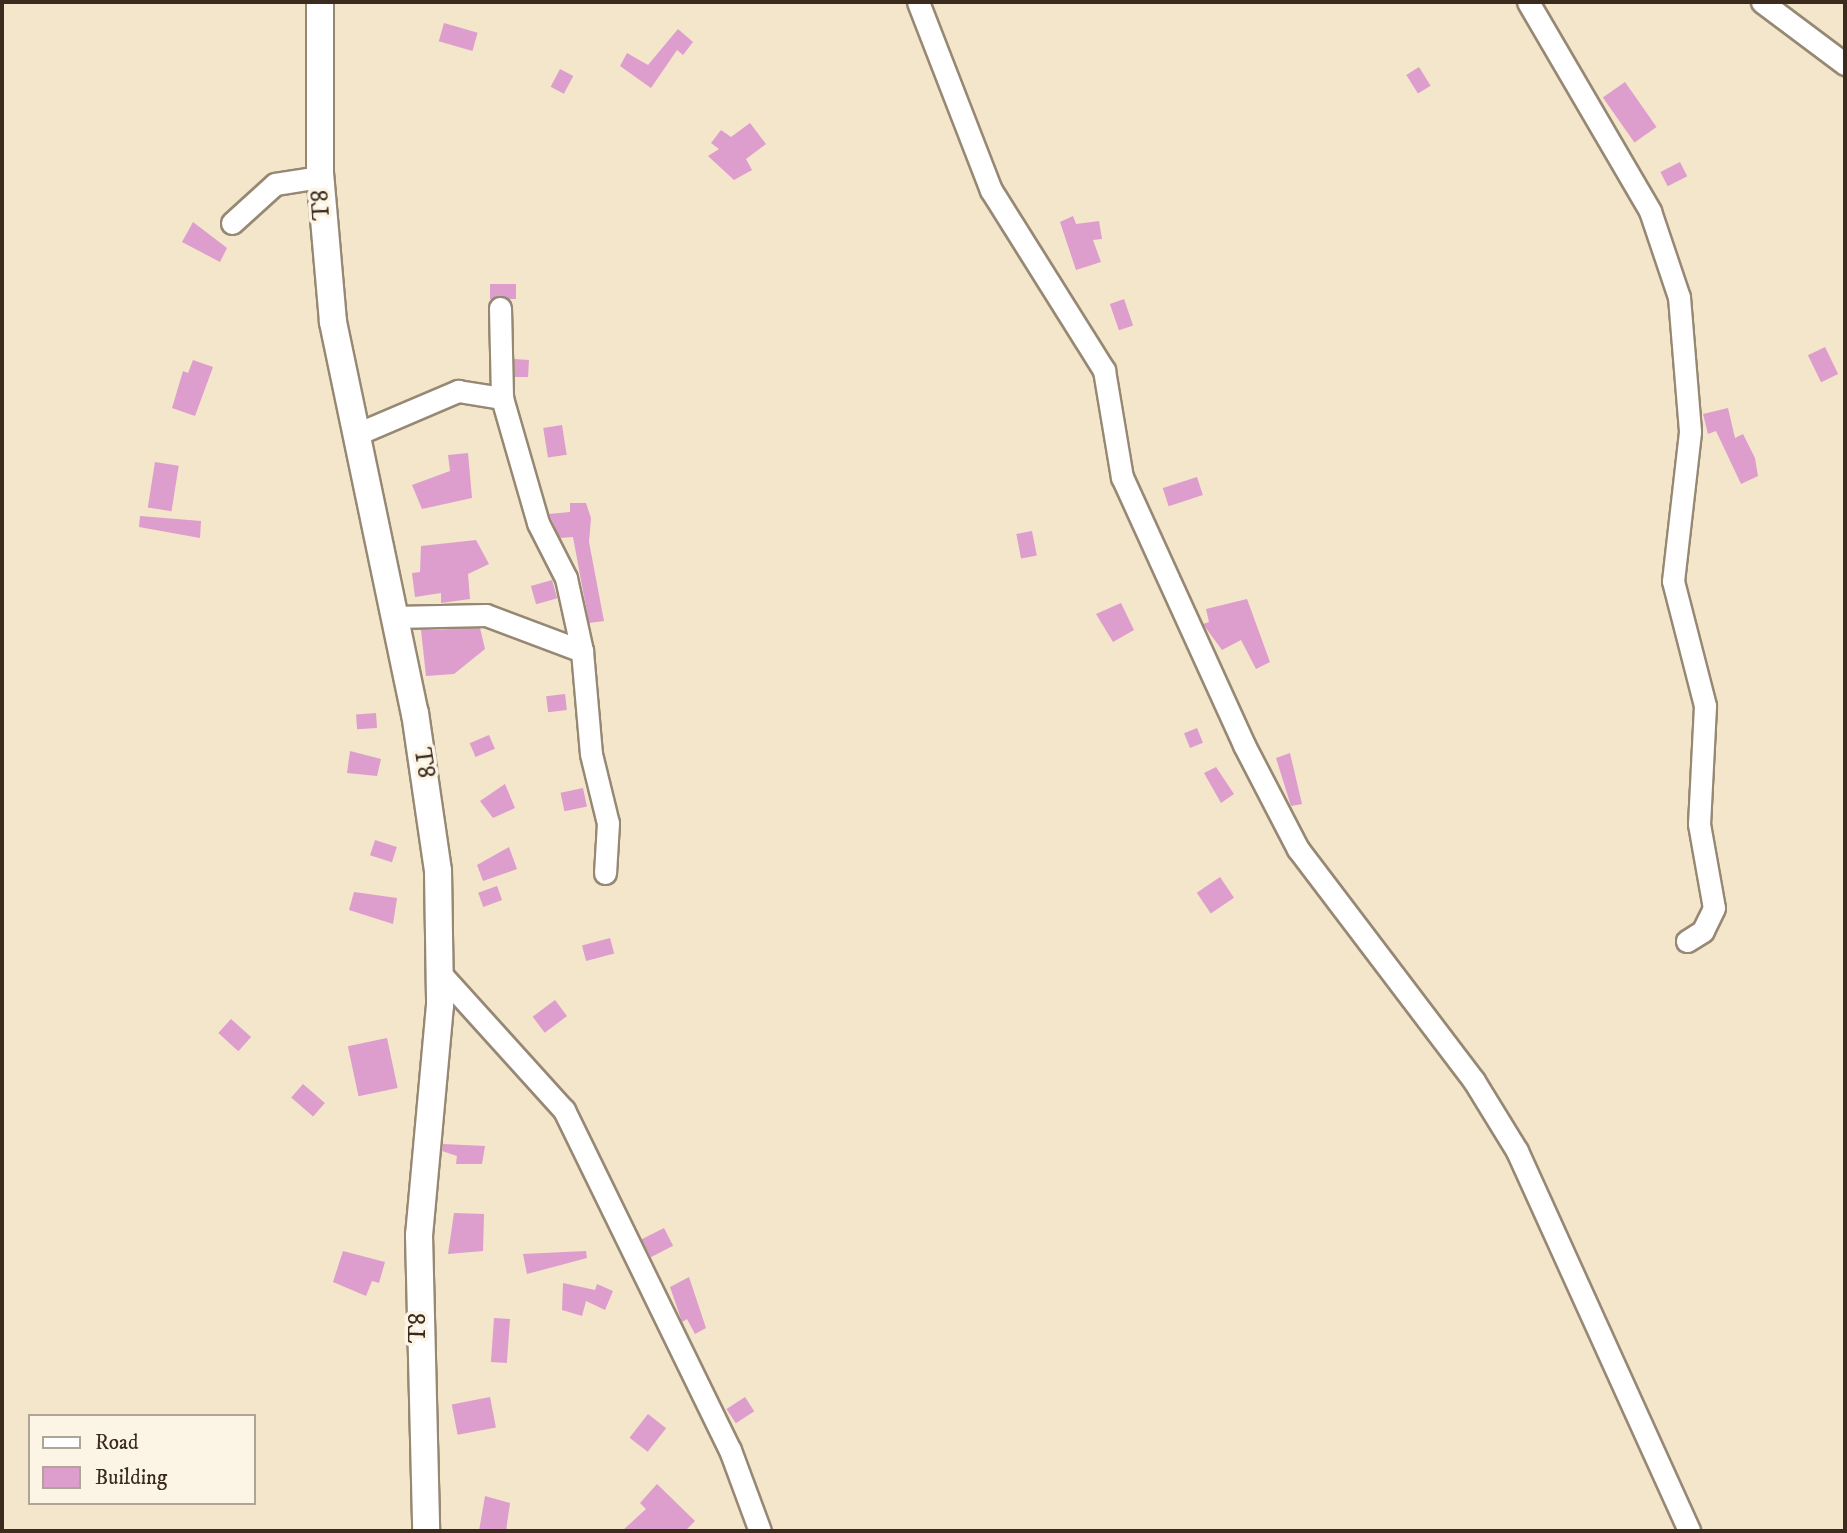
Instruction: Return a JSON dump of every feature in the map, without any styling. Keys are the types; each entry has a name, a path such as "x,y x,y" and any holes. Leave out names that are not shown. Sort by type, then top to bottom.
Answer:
{"street":[{"name":"T8","path":"320,2 320,177 333,321 394,617 438,871 440,973 419,1236 426,1531"},
{"path":"918,2 991,190 1104,370 1122,477 1244,745 1298,849 1474,1081 1517,1151 1689,1531"},
{"path":"1528,2 1650,211 1679,297 1690,432 1673,582 1705,706 1699,824 1714,908 1703,931 1687,941"},
{"path":"1762,2 1845,64"},
{"path":"232,223 275,184 320,177"},
{"path":"500,308 502,398 538,523 566,578 582,651 591,754 608,823 604,873"},
{"path":"357,434 458,391 502,398"},
{"path":"394,617 478,613 582,651"},
{"path":"440,973 564,1110 730,1450 760,1531"}],"building":[{"path":"444,23 478,33 472,51 439,41"},
{"path":"678,29 693,42 683,55 677,50 651,88 620,66 627,53 648,65"},
{"path":"1419,67 1431,86 1418,94 1406,75"},
{"path":"560,69 573,76 564,94 551,87"},
{"path":"1625,82 1657,127 1634,143 1603,97"},
{"path":"750,123 766,144 746,159 752,170 734,180 708,156 719,149 711,143 721,130 731,137"},
{"path":"1680,162 1687,176 1668,186 1660,172"},
{"path":"1073,216 1076,224 1099,221 1102,239 1093,240 1101,262 1076,270 1060,222"},
{"path":"193,222 227,248 220,262 182,242"},
{"path":"490,284 516,284 516,299 490,299"},
{"path":"1124,299 1133,325 1119,330 1110,304"},
{"path":"1825,347 1838,374 1821,382 1808,355"},
{"path":"514,359 529,360 528,377 515,377"},
{"path":"193,360 213,367 195,416 172,408 183,371 188,373"},
{"path":"1728,408 1735,438 1743,434 1755,458 1758,476 1741,484 1716,431 1708,434 1703,414"},
{"path":"562,425 567,455 548,458 543,428"},
{"path":"468,453 472,498 422,509 412,485 450,471 448,455"},
{"path":"155,462 179,466 172,511 148,507"},
{"path":"1197,477 1203,495 1169,506 1163,488"},
{"path":"570,503 586,503 591,518 589,542 604,621 589,623 573,537 560,538 549,514 570,512"},
{"path":"140,516 201,521 200,538 139,527"},
{"path":"1032,531 1037,556 1021,559 1016,534"},
{"path":"476,540 489,564 468,574 470,599 441,603 441,593 415,597 412,573 420,572 421,546"},
{"path":"552,580 557,598 536,604 531,586"},
{"path":"1247,599 1270,662 1256,669 1241,640 1222,650 1203,624 1209,622 1206,609"},
{"path":"1121,603 1134,630 1113,642 1096,614"},
{"path":"480,628 485,649 454,674 426,676 421,630"},
{"path":"565,694 567,710 548,712 546,696"},
{"path":"376,713 377,728 357,729 356,714"},
{"path":"1197,728 1203,743 1190,748 1184,733"},
{"path":"489,735 495,749 476,757 470,743"},
{"path":"350,751 381,759 377,776 347,773"},
{"path":"1290,753 1302,804 1291,806 1276,758"},
{"path":"1216,767 1234,794 1221,803 1204,773"},
{"path":"505,784 515,808 493,818 480,801"},
{"path":"583,788 587,807 564,811 561,793"},
{"path":"375,840 397,847 392,862 370,855"},
{"path":"509,847 517,869 483,881 477,865"},
{"path":"1220,877 1234,898 1211,913 1197,893"},
{"path":"497,886 502,900 483,907 478,893"},
{"path":"354,892 397,898 393,924 349,910"},
{"path":"610,938 614,953 586,961 582,946"},
{"path":"555,1000 567,1016 545,1033 533,1017"},
{"path":"231,1019 251,1037 238,1051 218,1033"},
{"path":"387,1038 398,1088 358,1096 348,1046"},
{"path":"303,1084 325,1103 313,1117 291,1098"},
{"path":"443,1144 485,1146 482,1164 456,1164 457,1156 442,1151"},
{"path":"454,1213 484,1214 483,1251 448,1254"},
{"path":"664,1228 673,1246 651,1257 642,1239"},
{"path":"343,1251 385,1262 379,1283 372,1281 366,1296 333,1282"},
{"path":"586,1251 587,1258 527,1274 523,1254"},
{"path":"689,1277 706,1328 695,1334 687,1319 682,1322 670,1287"},
{"path":"563,1283 595,1290 597,1284 613,1291 605,1310 586,1301 582,1316 562,1310"},
{"path":"494,1318 510,1319 507,1363 491,1362"},
{"path":"490,1397 496,1427 458,1435 452,1404"},
{"path":"745,1397 754,1411 736,1423 727,1409"},
{"path":"648,1414 666,1428 648,1452 630,1438"},
{"path":"657,1484 695,1521 685,1531 622,1531 646,1509 640,1503"},
{"path":"485,1496 510,1503 506,1531 479,1531"}]}
